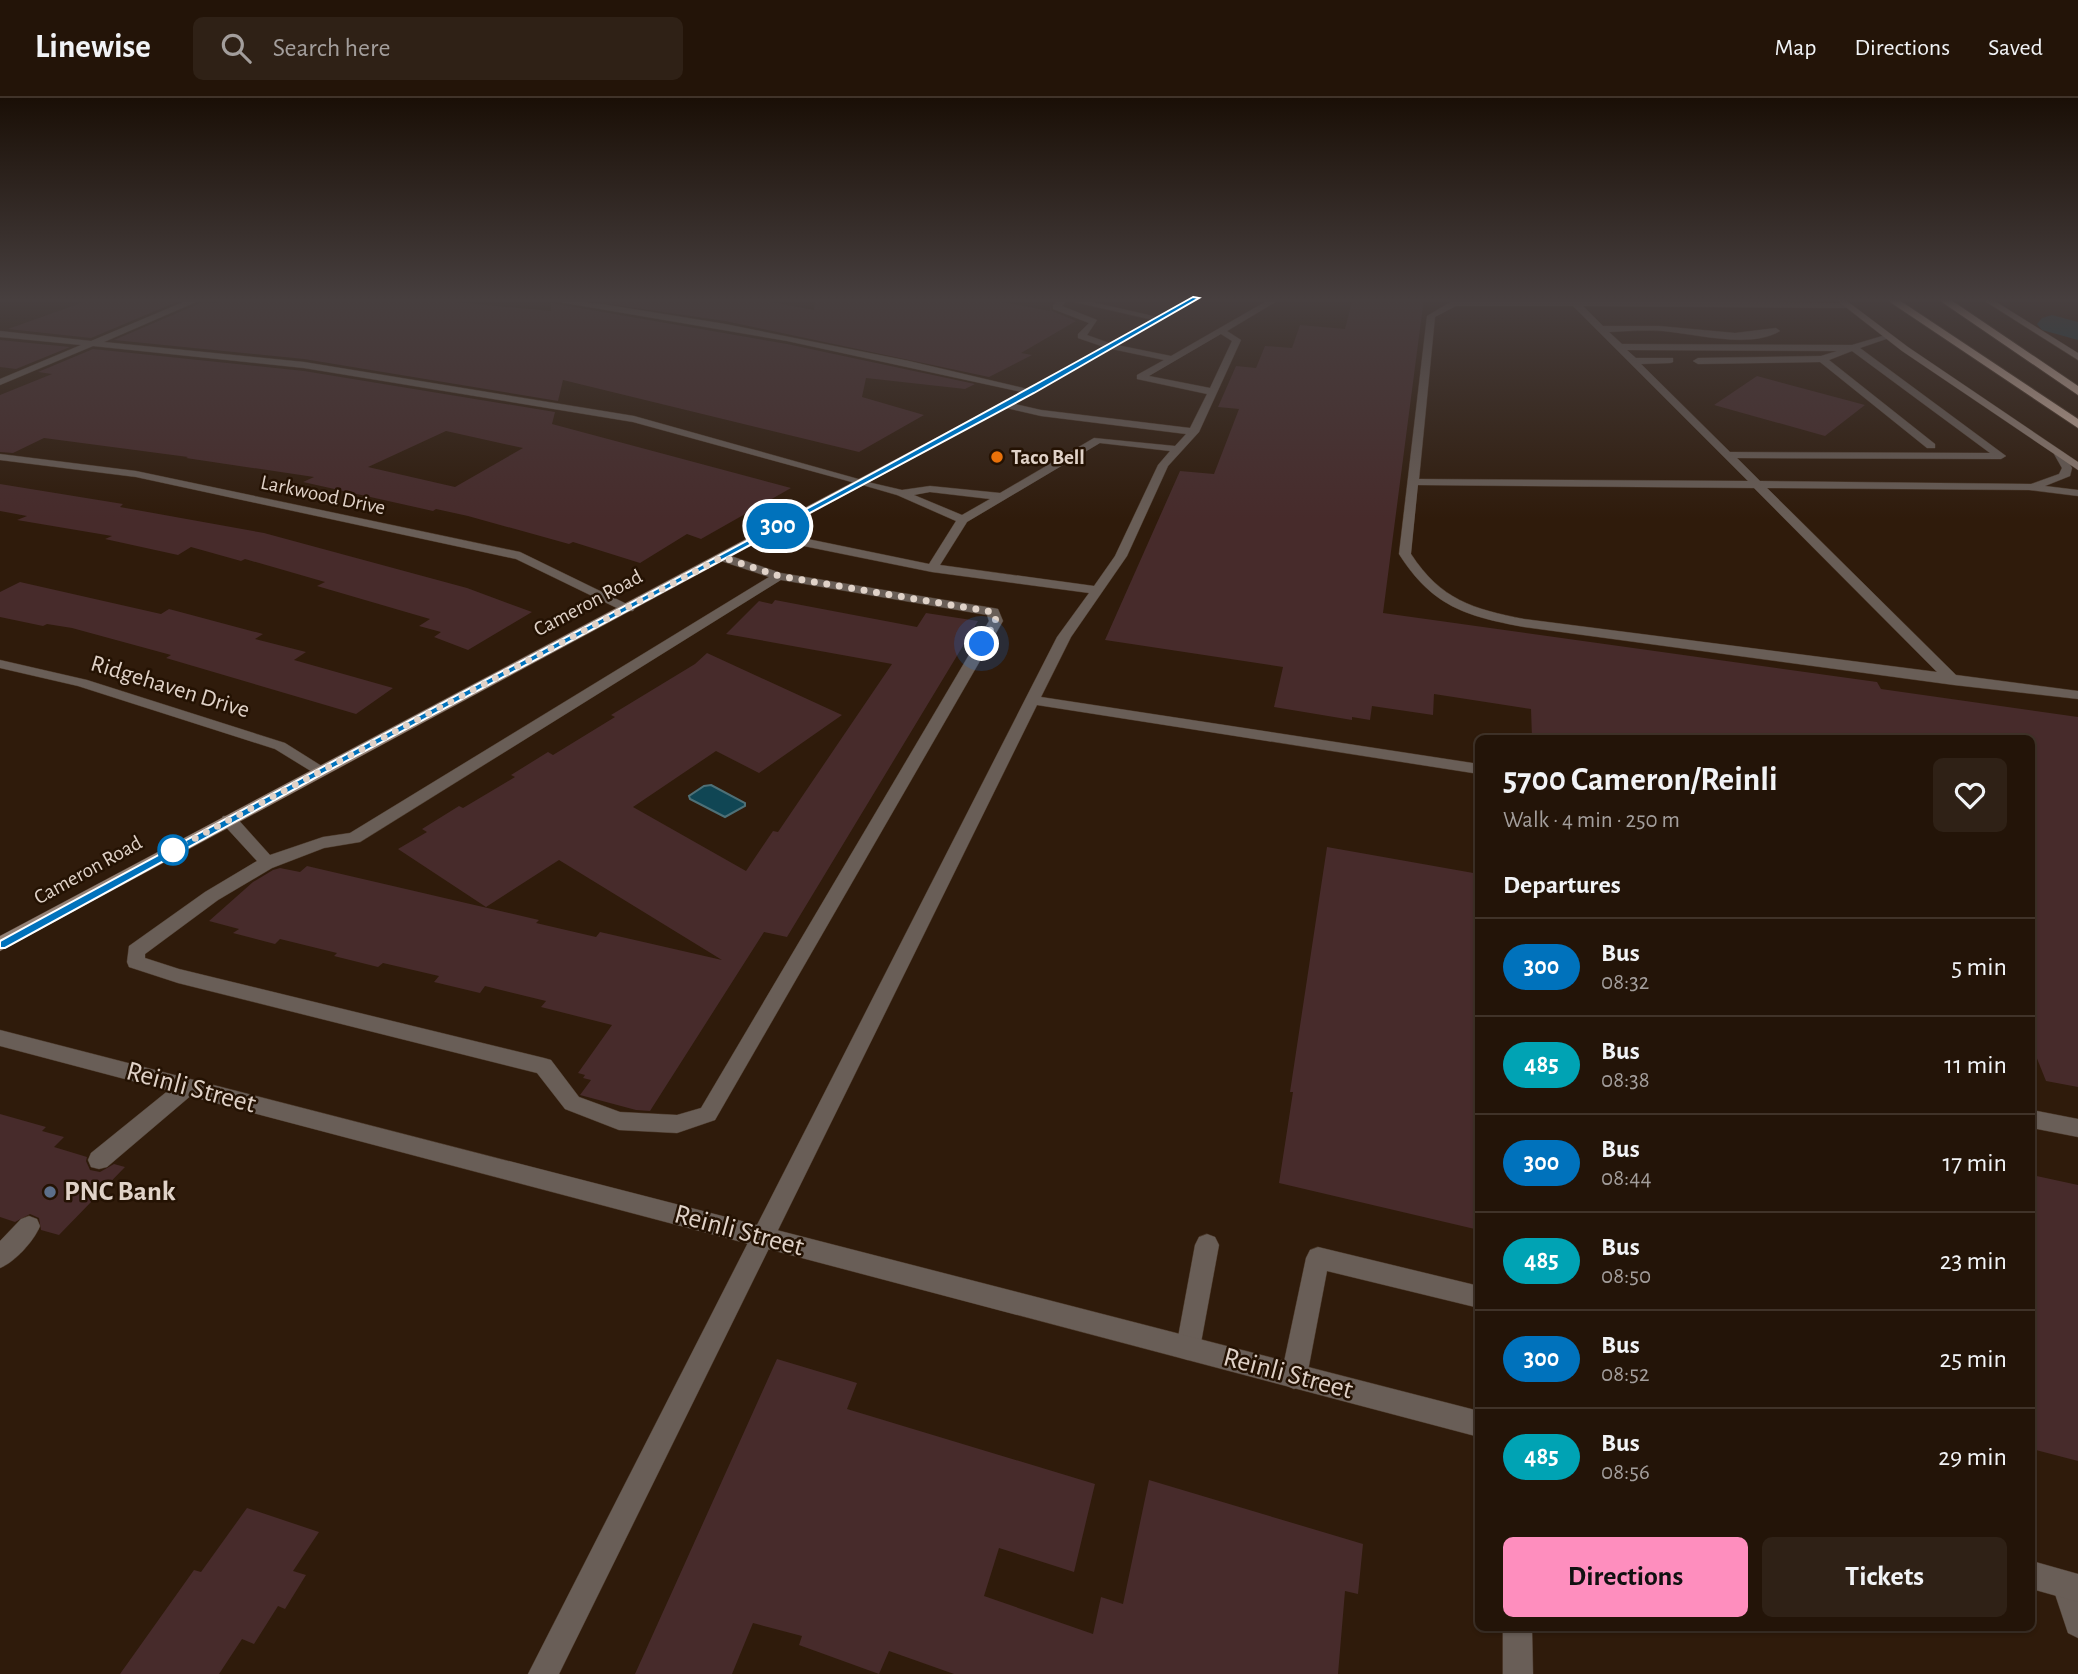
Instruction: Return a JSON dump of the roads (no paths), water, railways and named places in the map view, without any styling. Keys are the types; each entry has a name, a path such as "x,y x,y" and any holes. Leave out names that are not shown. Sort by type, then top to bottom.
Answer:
{"highway":[{"path":"1999,372 2078,424"},
{"path":"2049,372 2078,391"}],"main road":[{"name":"Cameron Road","path":"0,944 1065,372"},
{"path":"1939,372 2078,467"}],"street":[{"path":"0,382 25,372"},
{"path":"343,372 634,419 901,493 963,520"},
{"path":"943,372 1031,391"},
{"path":"1150,372 1140,377 1213,392"},
{"path":"543,1674 1064,637 1121,556 1163,465 1194,432 1222,372"},
{"path":"1425,372 1405,554 1416,576 1438,594 1472,613 1524,623 2078,695"},
{"path":"1644,372 1954,681"},
{"path":"1838,372 1931,446"},
{"path":"1726,455 2001,456 1886,372"},
{"path":"1006,405 1041,413 1194,432"},
{"path":"932,568 963,520 1098,440 1178,449"},
{"path":"1716,444 1988,447"},
{"path":"2029,487 2049,483 2064,476 2067,468 2059,454"},
{"name":"Larkwood Drive","path":"0,457 136,474 520,556 628,608"},
{"path":"1414,482 2029,487 2078,493"},
{"path":"901,493 930,489 1003,497"},
{"path":"764,534 932,568 1097,590"},
{"path":"722,557 779,576 993,612 996,621 708,1114 677,1124 619,1121 572,1103 544,1066 178,976 136,962 136,951 267,862 303,846 354,838 779,576"},
{"name":"Ridgehaven Drive","path":"0,664 82,683 280,746 320,770"},
{"path":"1032,700 1475,768"},
{"path":"229,820 267,862"},
{"name":"Reinli Street","path":"1,1039 1475,1423"},
{"path":"99,1160 187,1087"},
{"path":"2035,1120 2078,1128"},
{"path":"0,1257 29,1226"},
{"path":"1188,1348 1208,1245"},
{"path":"1294,1376 1318,1258 1475,1296"},
{"path":"2035,1577 2072,1587 2078,1623"},
{"path":"1517,1631 1518,1674"}],"water":[{"path":"711,785 745,803 745,806 725,817 690,799 689,796 704,786"}],"place":[{"name":"Taco Bell","path":"997,457"},
{"name":"PNC Bank","path":"50,1192"}]}
